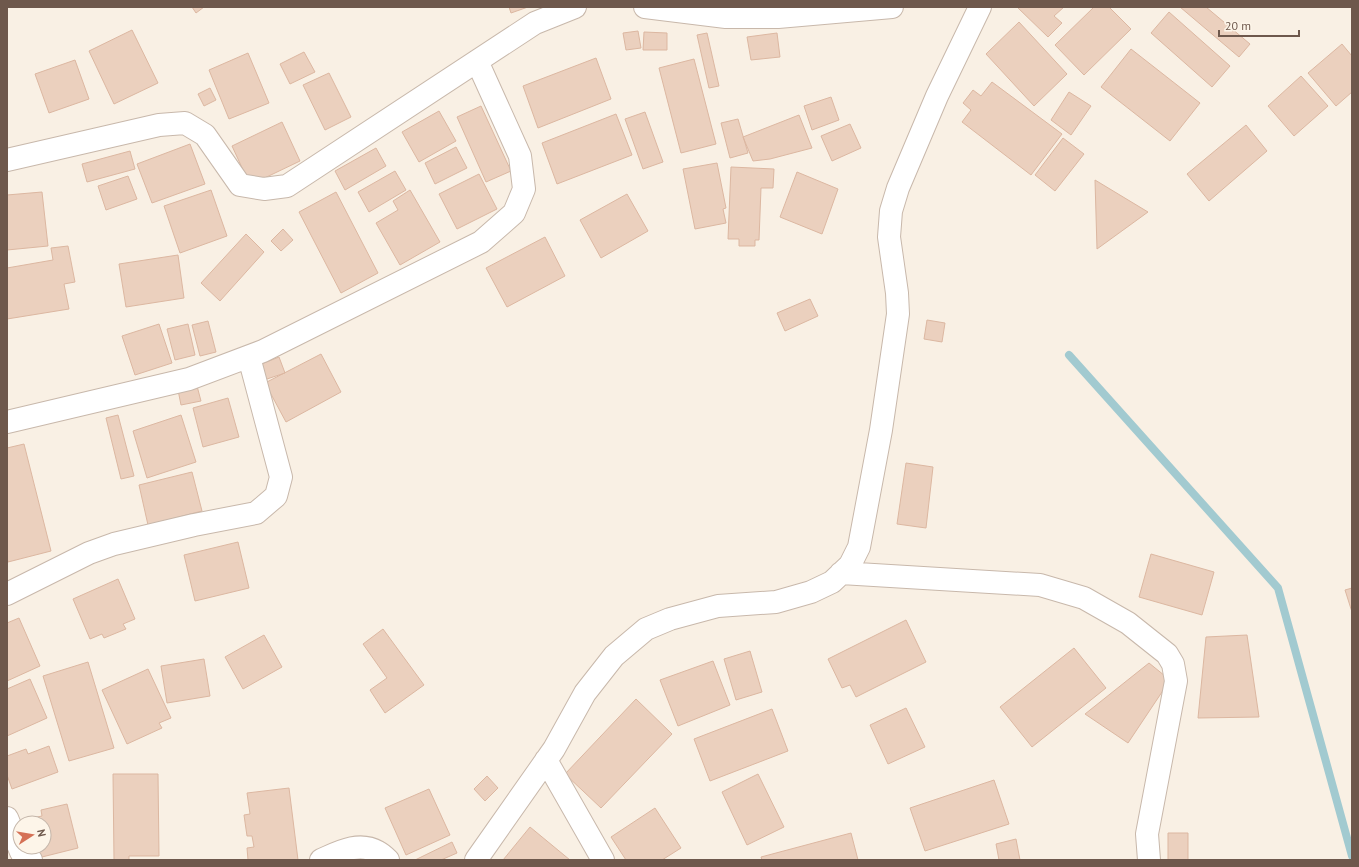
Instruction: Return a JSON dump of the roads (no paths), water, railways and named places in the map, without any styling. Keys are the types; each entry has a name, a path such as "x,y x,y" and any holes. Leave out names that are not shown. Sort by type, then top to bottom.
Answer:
{"street":[{"path":"7,160 159,125 185,123 205,135 240,185 264,189 287,186 535,23 575,7"},
{"path":"645,7 726,17 770,12 892,7"},
{"path":"476,860 554,749 585,693 614,656 646,629 670,619 718,606 776,602 811,592 832,582 850,565 859,547 881,430 898,314 897,293 889,237 891,212 898,188 937,96 980,7"},
{"path":"7,422 190,379 249,357 481,242 514,213 524,189 520,156 477,61"},
{"path":"7,594 89,553 114,544 194,525 256,513 276,496 281,477 249,357"},
{"path":"841,573 1040,585 1084,598 1128,623 1167,654 1173,664 1176,681 1147,834 1149,860"},
{"path":"546,760 603,860"},
{"path":"7,818 21,852 31,860"},
{"path":"321,860 345,849 361,847 378,852 388,860"}],"waterway":[{"path":"1069,355 1278,588 1352,856"}]}
